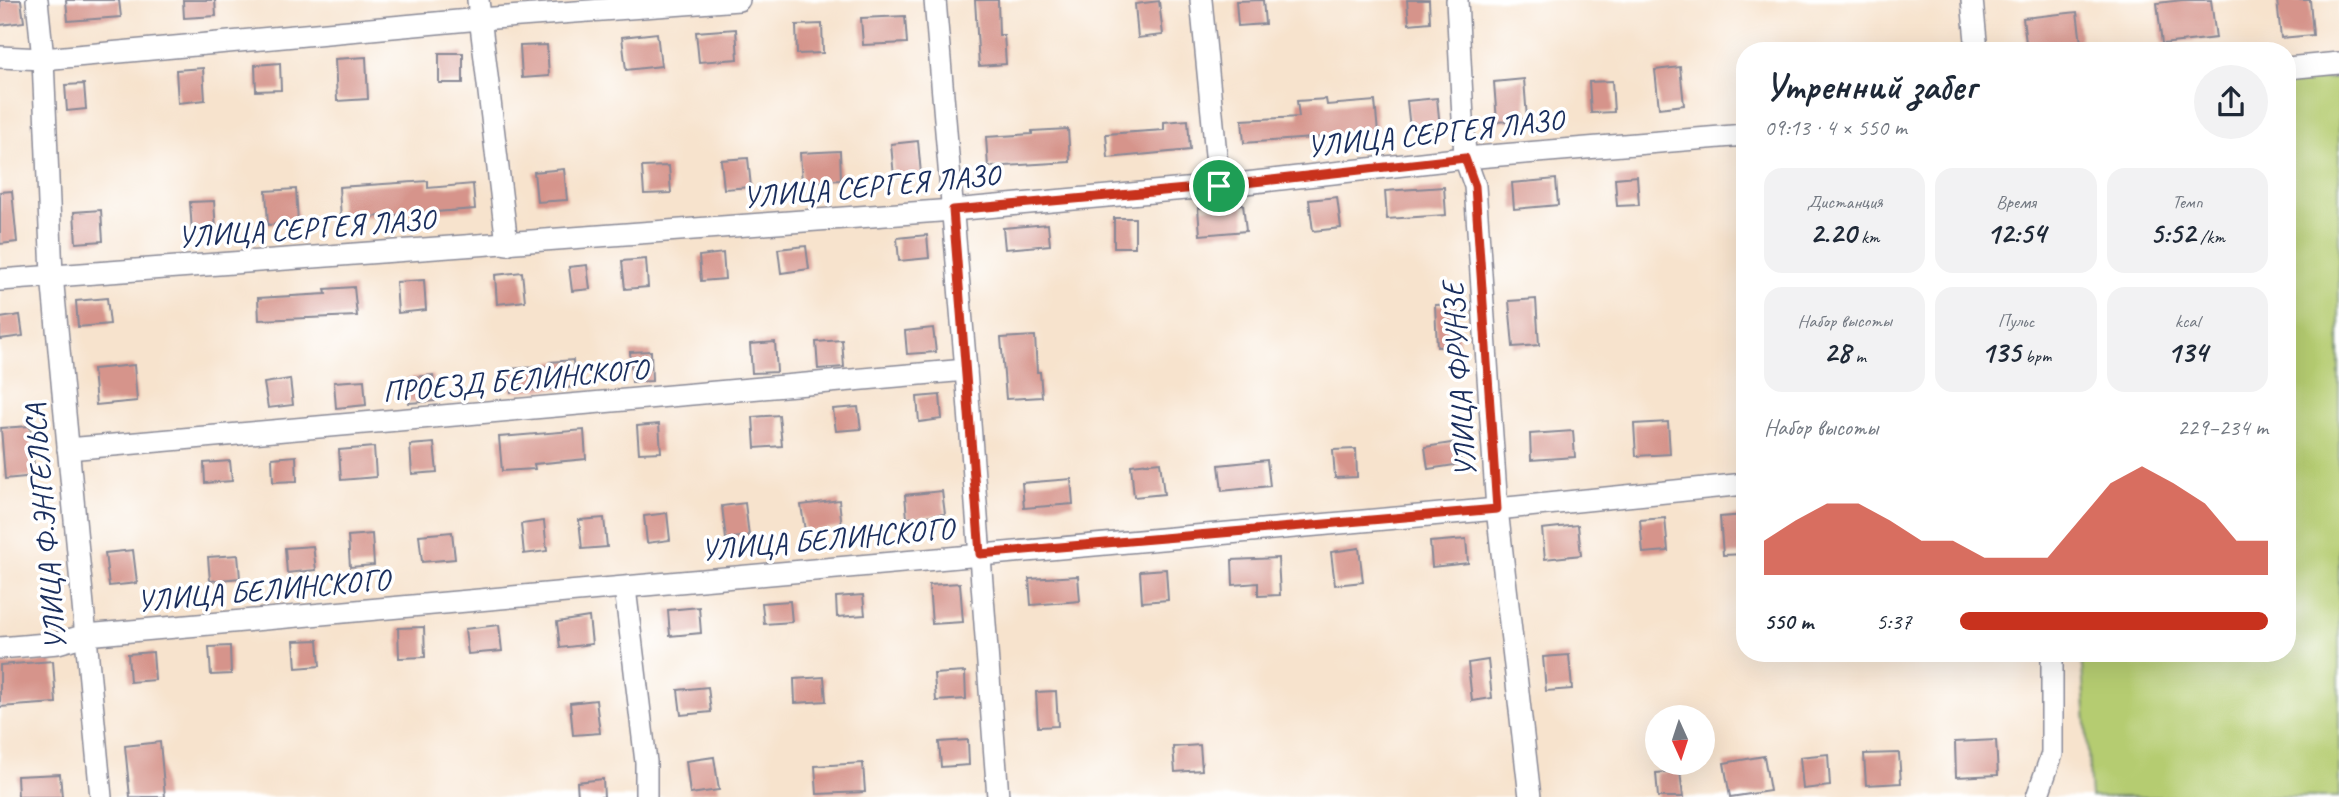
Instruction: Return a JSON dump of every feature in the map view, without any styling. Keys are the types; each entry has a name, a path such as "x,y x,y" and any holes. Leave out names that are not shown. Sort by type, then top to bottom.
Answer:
{"street":[{"name":"УЛИЦА Ф.ЭНГЕЛЬСА","path":"37,0 43,59 52,275 101,797"},
{"path":"0,57 43,59 479,10 739,0"},
{"path":"935,0 998,797"},
{"path":"1202,0 1219,186"},
{"name":"УЛИЦА ФРУНЗЕ","path":"1457,0 1465,158 1475,186 1497,509 1530,797"},
{"path":"1972,0 1976,42"},
{"path":"479,10 507,244"},
{"path":"2296,67 2339,63"},
{"name":"УЛИЦА СЕРГЕЯ ЛАЗО","path":"0,280 953,210 1219,186 1465,158 1736,136"},
{"name":"ПРОЕЗД БЕЛИНСКОГО","path":"68,449 966,370"},
{"name":"УЛИЦА БЕЛИНСКОГО","path":"0,648 58,643 86,635 1497,509 1736,485"},
{"path":"625,588 646,762 646,797"},
{"path":"2037,797 2052,754 2052,662"}],"green space":[{"path":"2339,78 2339,797 2091,797 2082,662 2296,662 2296,80"}],"building":[{"path":"0,0 21,0 24,22 0,25"},
{"path":"66,0 119,0 121,17 68,21"},
{"path":"183,0 215,0 216,16 184,18"},
{"path":"975,0 998,0 999,35 1004,35 1006,64 979,66"},
{"path":"1263,0 1265,24 1238,26 1236,1"},
{"path":"1407,0 1429,0 1430,22 1409,24"},
{"path":"2211,0 2216,38 2162,42 2157,3"},
{"path":"2277,0 2310,0 2313,35 2281,38"},
{"path":"1159,1 1163,35 1138,38 1135,4"},
{"path":"2077,12 2081,42 2026,42 2023,18"},
{"path":"905,16 907,43 863,45 861,18"},
{"path":"822,24 823,53 797,54 796,25"},
{"path":"736,29 738,59 699,62 696,32"},
{"path":"657,33 661,66 626,70 622,37"},
{"path":"547,45 549,76 522,78 520,46"},
{"path":"439,53 463,53 463,83 439,83"},
{"path":"366,57 368,99 337,101 335,59"},
{"path":"280,63 281,90 256,91 255,65"},
{"path":"1680,67 1684,105 1659,108 1655,70"},
{"path":"203,68 205,100 178,103 176,70"},
{"path":"1524,79 1527,119 1497,122 1494,82"},
{"path":"1612,81 1614,112 1591,113 1589,82"},
{"path":"84,84 86,109 67,111 65,85"},
{"path":"1437,98 1440,127 1410,129 1407,101"},
{"path":"1326,99 1327,105 1375,101 1378,133 1244,143 1242,120 1299,117 1297,101"},
{"path":"1188,120 1190,150 1108,158 1106,134 1164,130 1164,122"},
{"path":"1068,129 1070,162 988,167 986,137"},
{"path":"918,141 921,174 894,177 891,144"},
{"path":"840,151 841,180 802,182 800,153"},
{"path":"748,158 751,187 724,189 721,160"},
{"path":"669,166 671,193 644,194 642,167"},
{"path":"564,169 567,200 537,202 534,172"},
{"path":"1637,176 1639,205 1617,206 1615,178"},
{"path":"1556,179 1558,205 1514,209 1512,183"},
{"path":"428,181 428,188 473,184 475,209 341,219 339,187"},
{"path":"1444,187 1446,215 1387,219 1385,191"},
{"path":"296,189 298,223 268,225 266,191"},
{"path":"12,191 17,242 0,244 0,192"},
{"path":"1337,197 1341,228 1313,231 1309,200"},
{"path":"214,201 216,231 192,232 190,202"},
{"path":"1243,204 1246,231 1200,235 1198,208"},
{"path":"101,210 103,241 76,243 74,212"},
{"path":"1114,218 1135,218 1135,247 1114,247"},
{"path":"1048,224 1050,245 1005,249 1003,228"},
{"path":"927,235 929,258 899,261 897,238"},
{"path":"806,246 809,269 781,273 778,249"},
{"path":"723,253 725,279 701,281 699,256"},
{"path":"646,259 648,287 625,289 622,261"},
{"path":"587,265 590,289 572,291 569,267"},
{"path":"522,272 525,301 497,304 495,275"},
{"path":"424,280 426,310 398,313 396,282"},
{"path":"354,287 357,316 259,320 258,298 326,294 325,289"},
{"path":"107,298 110,324 78,327 76,301"},
{"path":"1536,299 1539,345 1513,347 1509,301"},
{"path":"1456,304 1459,346 1437,347 1435,305"},
{"path":"20,315 23,336 0,339 0,318"},
{"path":"933,328 936,352 907,354 905,331"},
{"path":"1035,336 1037,372 1040,372 1042,397 1006,399 1001,338"},
{"path":"842,340 844,367 818,369 816,342"},
{"path":"775,342 777,372 752,373 750,344"},
{"path":"651,351 652,381 632,382 630,352"},
{"path":"573,360 575,387 511,392 509,369 551,366 550,362"},
{"path":"134,365 137,401 96,405 93,369"},
{"path":"433,375 435,401 409,403 407,378"},
{"path":"290,379 293,405 268,408 264,383"},
{"path":"364,380 366,405 336,408 334,382"},
{"path":"940,395 942,419 919,422 917,397"},
{"path":"858,407 861,429 836,431 833,409"},
{"path":"779,415 782,446 755,448 753,417"},
{"path":"1668,422 1670,454 1636,456 1634,424"},
{"path":"659,424 661,452 639,453 637,426"},
{"path":"30,426 35,476 5,479 1,428"},
{"path":"584,430 586,459 534,464 535,469 502,471 499,437"},
{"path":"1573,431 1575,457 1531,460 1530,434"},
{"path":"1458,442 1461,464 1428,469 1425,447"},
{"path":"434,443 437,472 412,474 410,445"},
{"path":"374,447 376,477 341,480 339,450"},
{"path":"1356,449 1357,477 1335,478 1333,450"},
{"path":"296,456 297,481 273,482 272,458"},
{"path":"1267,460 1270,486 1222,491 1219,465"},
{"path":"230,461 232,481 205,483 204,463"},
{"path":"1160,462 1164,494 1134,497 1131,465"},
{"path":"1071,479 1073,504 1024,508 1022,483"},
{"path":"942,491 945,514 907,518 905,495"},
{"path":"839,500 842,527 805,531 801,505"},
{"path":"745,503 749,536 726,539 722,506"},
{"path":"667,513 670,540 647,543 644,516"},
{"path":"1736,516 1736,554 1723,555 1720,517"},
{"path":"604,518 607,547 582,549 579,520"},
{"path":"1665,518 1668,551 1643,553 1640,520"},
{"path":"544,521 547,551 524,554 521,524"},
{"path":"1578,525 1581,555 1545,559 1542,529"},
{"path":"452,532 455,559 422,562 419,535"},
{"path":"372,534 374,565 350,567 348,536"},
{"path":"1466,539 1468,563 1432,567 1430,542"},
{"path":"313,546 316,570 287,573 285,548"},
{"path":"1359,548 1363,582 1335,585 1331,552"},
{"path":"133,550 137,583 109,586 105,553"},
{"path":"238,555 240,578 210,581 208,557"},
{"path":"1278,558 1280,595 1258,596 1258,583 1233,585 1232,560"},
{"path":"1166,569 1168,600 1142,602 1140,571"},
{"path":"1078,576 1080,601 1031,605 1029,579"},
{"path":"960,583 963,622 932,624 929,585"},
{"path":"863,595 865,615 837,617 836,597"},
{"path":"790,601 792,622 764,624 762,603"},
{"path":"699,607 701,633 670,636 668,610"},
{"path":"589,617 592,644 560,648 557,622"},
{"path":"499,625 502,651 468,654 465,629"},
{"path":"424,627 425,657 399,658 398,628"},
{"path":"318,640 320,666 296,668 294,641"},
{"path":"230,646 231,674 211,675 209,647"},
{"path":"153,652 155,680 130,682 128,654"},
{"path":"1569,655 1572,689 1546,691 1543,657"},
{"path":"1488,660 1492,698 1472,701 1468,663"},
{"path":"53,661 56,703 0,707 0,665"},
{"path":"965,672 966,699 936,701 934,674"},
{"path":"824,677 826,701 795,703 794,679"},
{"path":"708,687 711,712 681,715 678,690"},
{"path":"1056,691 1058,726 1038,727 1036,692"},
{"path":"596,700 600,733 573,735 570,703"},
{"path":"968,740 969,765 941,767 939,742"},
{"path":"1996,740 1998,775 1956,777 1955,742"},
{"path":"160,742 165,797 130,797 125,746"},
{"path":"1200,745 1202,770 1175,772 1173,747"},
{"path":"1899,753 1901,783 1866,785 1864,754"},
{"path":"1828,754 1830,786 1803,789 1800,757"},
{"path":"1764,756 1770,791 1730,797 1724,763"},
{"path":"714,757 719,790 690,794 686,761"},
{"path":"863,763 865,792 817,794 815,766"},
{"path":"60,774 62,797 18,797 17,776"},
{"path":"1656,775 1680,775 1683,797 1658,797"},
{"path":"603,779 604,797 578,797 577,782"}],"route":[{"path":"1465,158 1475,186 1497,509 980,554 953,210 1219,186 1465,158"}]}
